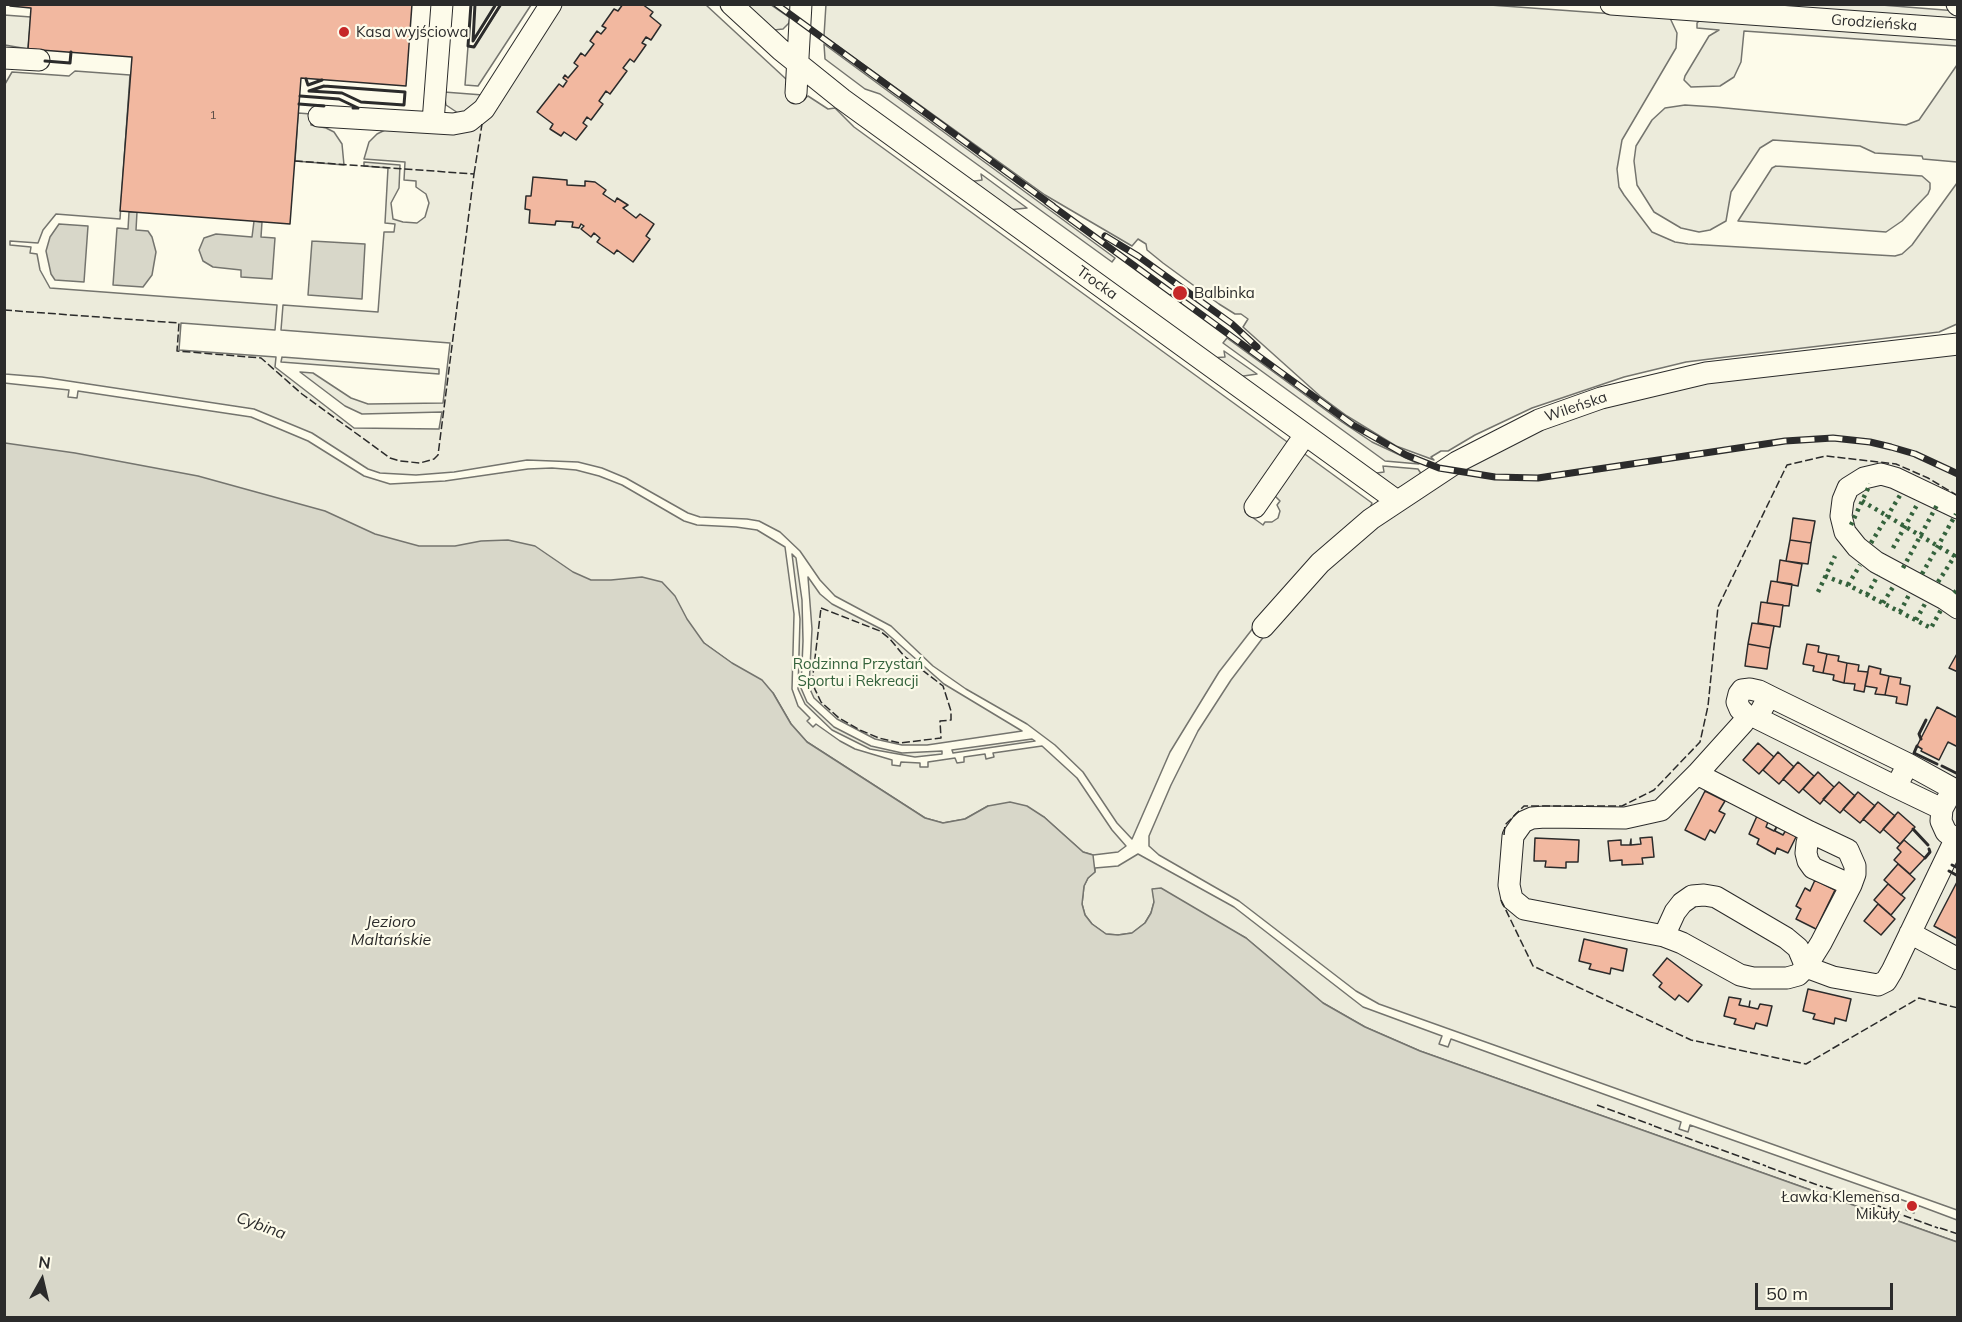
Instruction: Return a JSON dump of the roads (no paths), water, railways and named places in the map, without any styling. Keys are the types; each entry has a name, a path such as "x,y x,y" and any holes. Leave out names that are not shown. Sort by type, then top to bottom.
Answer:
{"street":[{"path":"433,122 442,4"},
{"path":"319,116 453,123 468,121 479,114 551,4"},
{"name":"Trocka","path":"731,4 798,64 842,99 1397,501"},
{"path":"796,93 801,4"},
{"name":"Grodzieńska","path":"1621,5 1958,29"},
{"path":"4,58 39,60"},
{"name":"Wileńska","path":"1263,627 1320,563 1346,539 1451,465 1539,420 1601,398 1706,373 1958,344"},
{"path":"1255,507 1305,435"},
{"path":"1958,508 1895,478 1881,474 1864,478 1848,488 1843,500 1841,516 1845,532 1857,547 1958,608"},
{"path":"1664,936 1675,912 1682,903 1692,896 1716,897 1786,938 1798,948 1806,967 1833,977 1878,985 1886,981 1956,841 1946,832 1941,821 1942,809 1948,798 1957,791 1908,764 1769,696 1752,717 1743,723 1661,810 1625,818 1532,818 1523,822 1513,836 1509,892 1517,905 1531,910 1664,936 1682,943 1740,975 1753,978 1787,978 1798,975 1806,967 1821,944 1851,885 1855,866 1848,850 1697,774"},
{"path":"1752,717 1942,809"},
{"path":"1896,788 1908,764"},
{"path":"1810,832 1806,853 1813,868 1851,885"},
{"path":"1910,933 1958,958"}],"water":[{"path":"129,212 137,212 136,230 148,231 156,252 152,275 143,287 113,285 117,228 128,229"},
{"path":"254,221 262,222 261,237 275,238 272,279 241,277 241,270 213,267 203,261 199,250 204,238 216,234 252,237"},
{"path":"59,224 88,226 84,282 55,280 51,274 46,251 50,237"},
{"path":"312,241 365,244 362,299 308,295"},
{"name":"Jezioro Maltańskie","path":"5,443 75,453 198,476 325,511 375,534 419,546 455,546 481,541 508,540 535,546 573,572 591,580 642,577 662,582 675,596 687,619 704,643 732,663 762,680 773,693 791,724 807,742 925,818 943,823 965,819 988,806 1010,802 1027,806 1044,817 1083,852 1093,855 1095,872 1084,886 1082,904 1085,915 1092,924 1106,934 1132,933 1145,923 1154,902 1152,889 1161,888 1246,938 1323,1003 1365,1027 1420,1051 1957,1242 1957,1317 5,1317"}],"railway":[{"path":"776,4 1053,206"},
{"path":"1047,202 1353,425 1406,455 1439,468 1495,477 1538,478 1785,441 1833,438 1891,447 1915,454 1958,474"},
{"path":"1105,236 1138,256 1232,324 1257,347"}],"place":[{"name":"Kasa wyjściowa","path":"344,32"},
{"name":"Balbinka","path":"1180,293"},
{"name":"Ławka Klemensa Mikuły","path":"1912,1206"}],"park label":[{"name":"Rodzinna Przystań Sportu i Rekreacji","path":"858,672"}],"water label":[{"name":"Cybina","path":"261,1226"}]}
